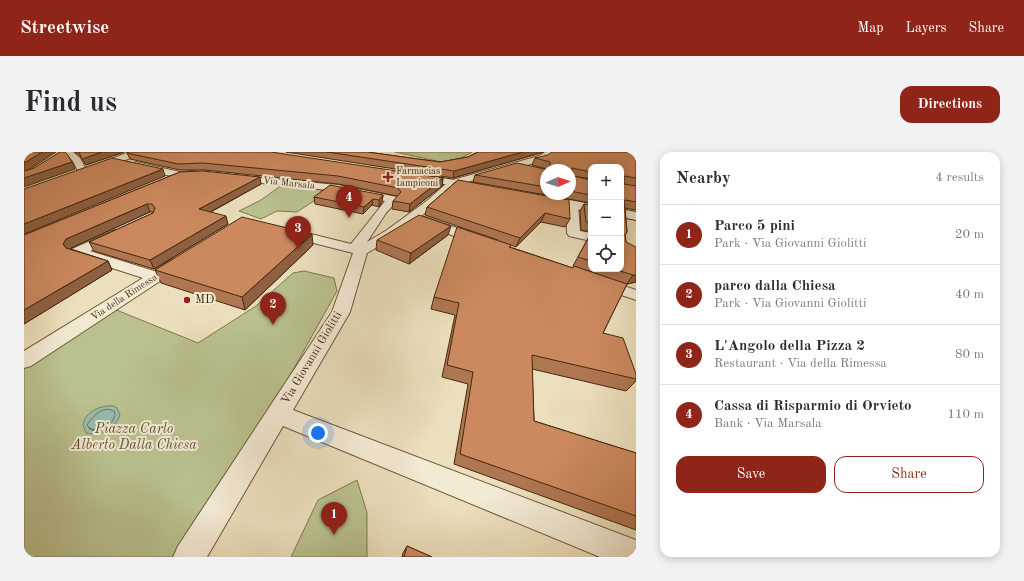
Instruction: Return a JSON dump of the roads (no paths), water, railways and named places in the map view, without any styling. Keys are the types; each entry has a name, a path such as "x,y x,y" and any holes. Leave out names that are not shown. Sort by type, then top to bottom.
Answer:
{"main road":[{"path":"79,174 137,152"},
{"path":"403,175 498,191"},
{"path":"528,196 588,207"},
{"path":"624,214 636,216"}],"street":[{"path":"68,152 77,160 79,174"},
{"path":"274,228 358,250 392,232 432,202 453,183 542,158 551,152"},
{"name":"Via Marsala","path":"116,161 180,174 193,173 217,175 338,188 393,199 382,211"},
{"path":"514,166 533,170"},
{"path":"159,184 180,174"},
{"path":"572,204 574,233 588,236"},
{"path":"382,211 411,218 495,245"},
{"name":"Via Giovanni Giolitti","path":"190,557 341,312 358,250 382,211"},
{"path":"124,230 77,252 156,277"},
{"name":"Via della Rimessa","path":"24,361 194,253"},
{"path":"584,277 636,295"},
{"path":"278,414 636,556"}],"water":[{"path":"113,406 117,408 120,415 118,420 111,428 97,434 86,433 83,425 84,420 90,413 98,408"}],"place":[{"name":"Farmacias Iampiconi","path":"388,177"},
{"name":"Cassa di Risparmio di Orvieto","path":"349,218"},
{"name":"L'Angolo della Pizza 2","path":"298,249"},
{"name":"MD","path":"187,300"},
{"name":"parco dalla Chiesa","path":"273,325"},
{"name":"Parco 5 pini","path":"334,535"}],"park label":[{"name":"Piazza Carlo Alberto Dalla Chiesa","path":"134,438"}]}
